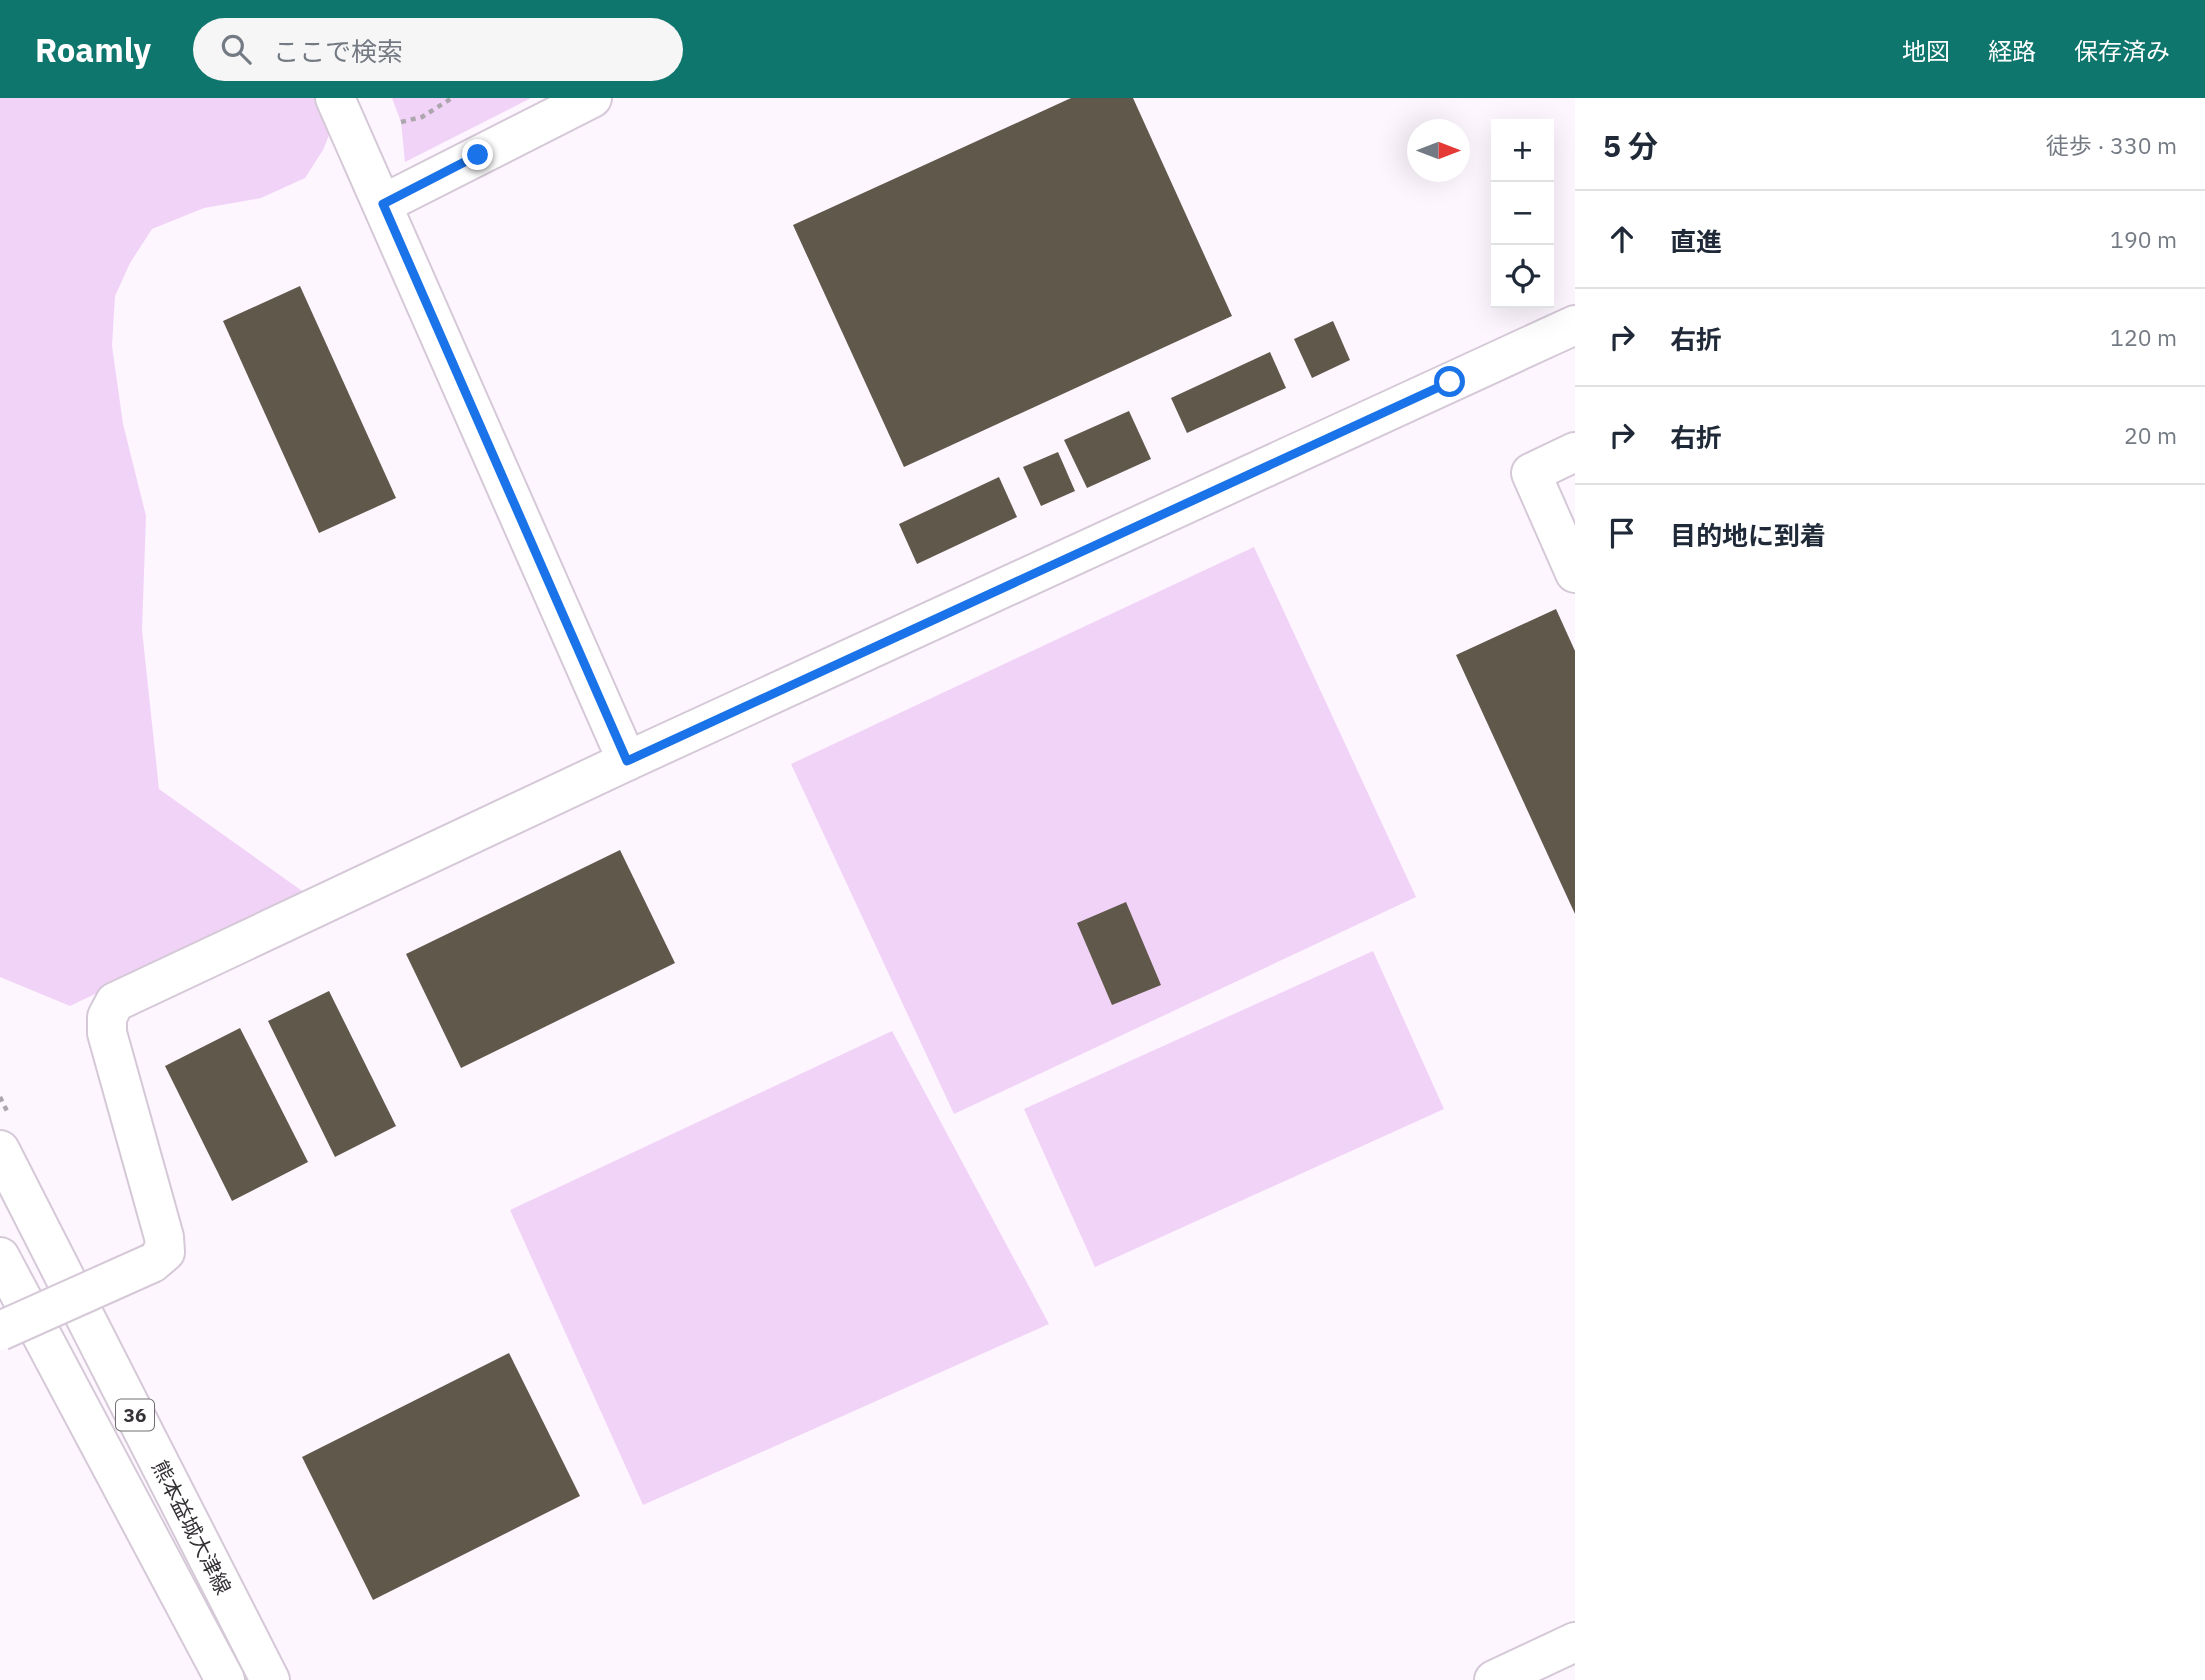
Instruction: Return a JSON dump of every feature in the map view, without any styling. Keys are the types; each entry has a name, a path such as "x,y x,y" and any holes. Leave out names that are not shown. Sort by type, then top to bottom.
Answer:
{"street":[{"path":"335,98 627,761"},
{"path":"383,204 592,98"},
{"path":"0,1331 152,1262 165,1252 164,1237 107,1033 107,1017 114,1002 627,761 1575,325"},
{"path":"1575,452 1531,473 1575,573"},
{"name":"熊本益城大津線","path":"0,1150 270,1680"},
{"name":"熊本益城大津線","path":"0,1257 225,1680"},
{"path":"1494,1680 1575,1642"}],"path":[{"path":"401,122 422,117 452,98"}],"shaded area":[{"path":"0,98 335,98 335,120 323,150 305,178 261,198 204,208 152,229 130,263 115,296 112,346 123,424 146,516 142,630 159,789 305,893 70,1006 0,977"},
{"path":"392,98 531,98 405,162 401,122"},
{"path":"1254,547 1416,897 954,1114 791,764"},
{"path":"1373,951 1444,1109 1095,1267 1024,1109"},
{"path":"892,1031 1049,1324 643,1505 510,1210"}],"building":[{"path":"1071,98 1133,98 1232,316 904,467 793,225"},
{"path":"300,286 396,498 319,533 223,321"},
{"path":"1333,321 1350,360 1312,378 1294,339"},
{"path":"1270,352 1286,388 1187,433 1171,398"},
{"path":"1129,411 1151,459 1087,488 1064,440"},
{"path":"1058,452 1075,491 1041,506 1023,467"},
{"path":"999,477 1017,517 917,564 899,524"},
{"path":"1556,609 1575,651 1575,914 1456,655"},
{"path":"620,850 675,963 461,1068 406,954"},
{"path":"1126,902 1161,985 1112,1005 1077,923"},
{"path":"329,991 396,1126 335,1157 268,1021"},
{"path":"240,1028 308,1162 232,1201 165,1066"},
{"path":"509,1353 580,1496 373,1600 302,1457"}],"route":[{"path":"478,155 383,204 627,761 1450,382"}]}
